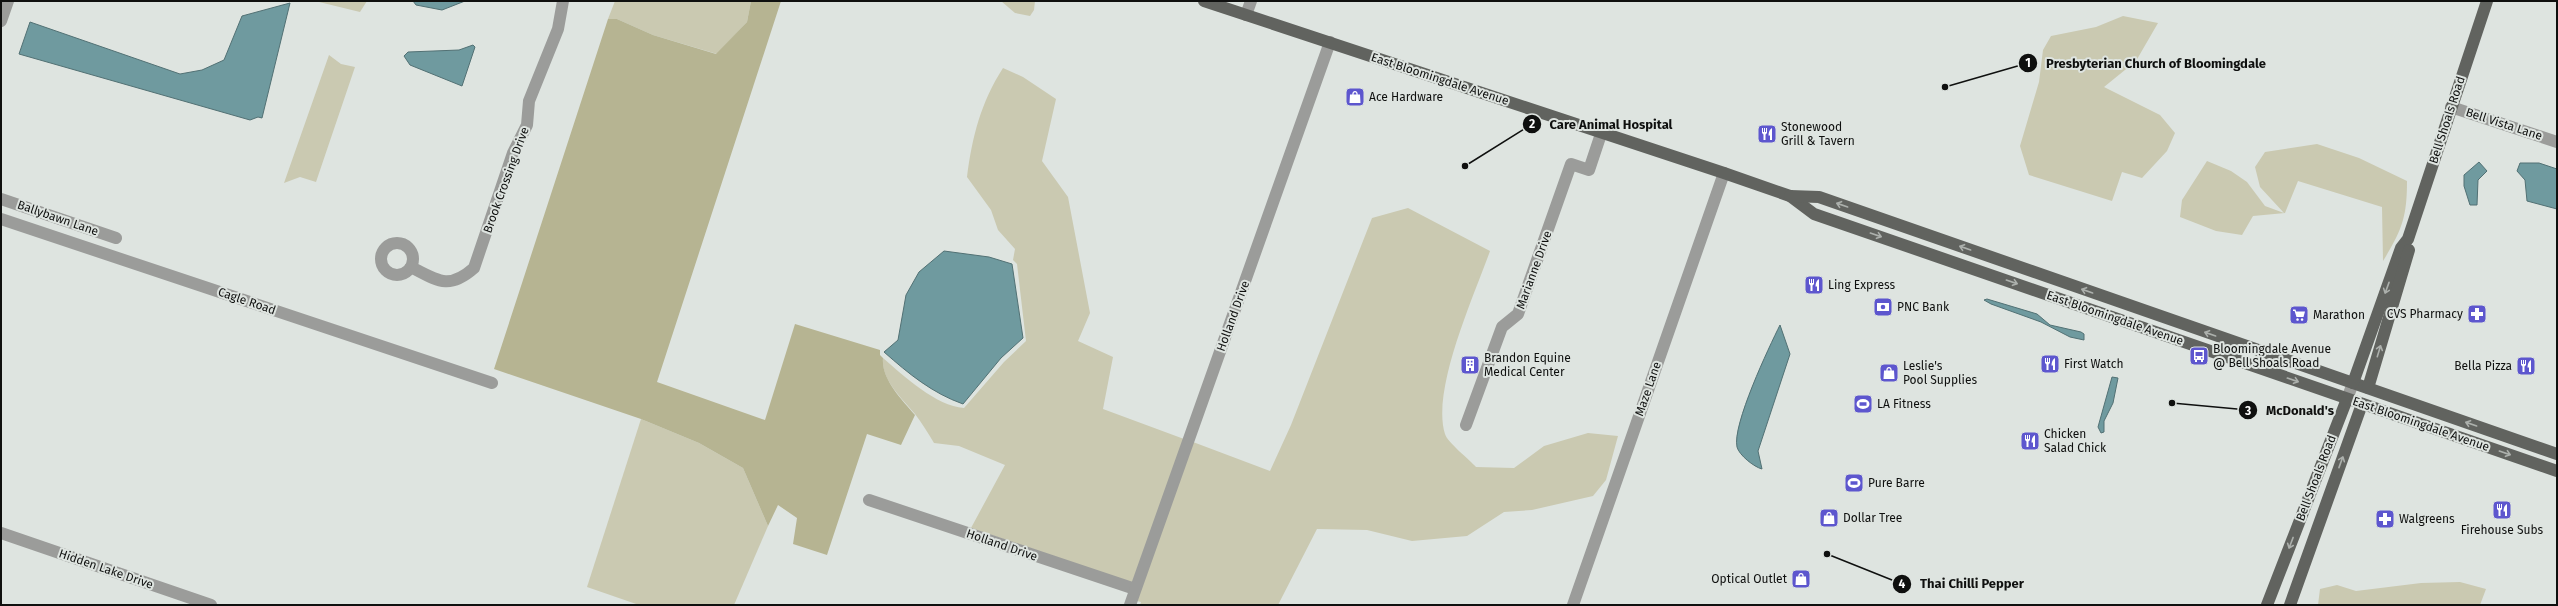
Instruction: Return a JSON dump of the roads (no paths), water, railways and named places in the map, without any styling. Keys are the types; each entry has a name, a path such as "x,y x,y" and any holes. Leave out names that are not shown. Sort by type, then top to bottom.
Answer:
{"main road":[{"name":"East Bloomingdale Avenue","path":"1204,1 1602,131 1790,196 1819,197 2557,454"},
{"name":"Bell Shoals Road","path":"2353,383 2402,248 2408,239 2487,1"},
{"name":"East Bloomingdale Avenue","path":"1790,196 1814,214 2557,471"},
{"name":"Bell Shoals Road","path":"2368,388 2409,250 2408,239"},
{"name":"Bell Shoals Road","path":"2267,605 2346,399"},
{"name":"Bell Shoals Road","path":"2290,605 2362,404"}],"street":[{"path":"1,21 8,1"},
{"name":"Brook Crossing Drive","path":"411,267 444,283 462,279 474,268 513,153 527,125 529,101 558,30 563,1"},
{"path":"1246,15 1251,1"},
{"name":"Holland Drive","path":"1130,605 1330,42"},
{"name":"Bell Vista Lane","path":"2451,107 2557,142"},
{"name":"Marianne Drive","path":"1466,425 1502,327 1518,314 1571,164 1589,170 1602,131"},
{"name":"Maze Lane","path":"1573,605 1724,173"},
{"name":"Ballybawn Lane","path":"1,199 116,238"},
{"name":"Cagle Road","path":"1,219 492,383"},
{"name":"Bell Shoals Road","path":"2346,399 2353,383"},
{"name":"Bell Shoals Road","path":"2362,404 2368,388"},
{"name":"Holland Drive","path":"869,500 1135,590"},
{"name":"Hidden Lake Drive","path":"1,533 211,605"}],"water":[{"path":"413,1 465,1 442,10 416,5"},
{"path":"290,3 262,118 258,117 250,120 19,54 30,22 180,74 202,70 224,60 242,16"},
{"path":"473,45 475,47 462,86 410,65 404,56 408,52 459,50"},
{"path":"2479,162 2487,171 2478,180 2477,205 2470,205 2464,186 2464,175"},
{"path":"2520,163 2539,163 2557,169 2557,209 2527,201 2525,180 2517,171"},
{"path":"944,251 989,257 1012,264 1023,338 1001,358 963,404 931,389 884,352 898,340 906,295 919,272"},
{"path":"1987,299 2037,314 2050,325 2081,332 2084,334 2084,340 2070,337 2041,322 1991,304 1984,300"},
{"path":"1780,325 1790,354 1758,451 1762,469 1751,463 1741,454 1737,447 1737,436 1752,386"},
{"path":"2112,377 2118,378 2113,403 2104,421 2104,432 2101,433 2098,427"}],"place":[{"name":"Presbyterian Church of Bloomingdale","path":"1945,87"},
{"name":"Ace Hardware","path":"1355,97"},
{"name":"Stonewood Grill & Tavern","path":"1767,134"},
{"name":"Care Animal Hospital","path":"1465,166"},
{"name":"Ling Express","path":"1814,285"},
{"name":"PNC Bank","path":"1883,307"},
{"name":"CVS Pharmacy","path":"2477,314"},
{"name":"Marathon","path":"2299,315"},
{"name":"Bloomingdale Avenue @ Bell Shoals Road","path":"2199,356"},
{"name":"First Watch","path":"2050,364"},
{"name":"Brandon Equine Medical Center","path":"1470,365"},
{"name":"Bella Pizza","path":"2526,366"},
{"name":"Leslie's Pool Supplies","path":"1889,373"},
{"name":"McDonald's","path":"2172,403"},
{"name":"LA Fitness","path":"1863,404"},
{"name":"Chicken Salad Chick","path":"2030,441"},
{"name":"Pure Barre","path":"1854,483"},
{"name":"Firehouse Subs","path":"2502,510"},
{"name":"Dollar Tree","path":"1829,518"},
{"name":"Walgreens","path":"2385,519"},
{"name":"Thai Chilli Pepper","path":"1827,554"},
{"name":"Optical Outlet","path":"1801,579"}]}
